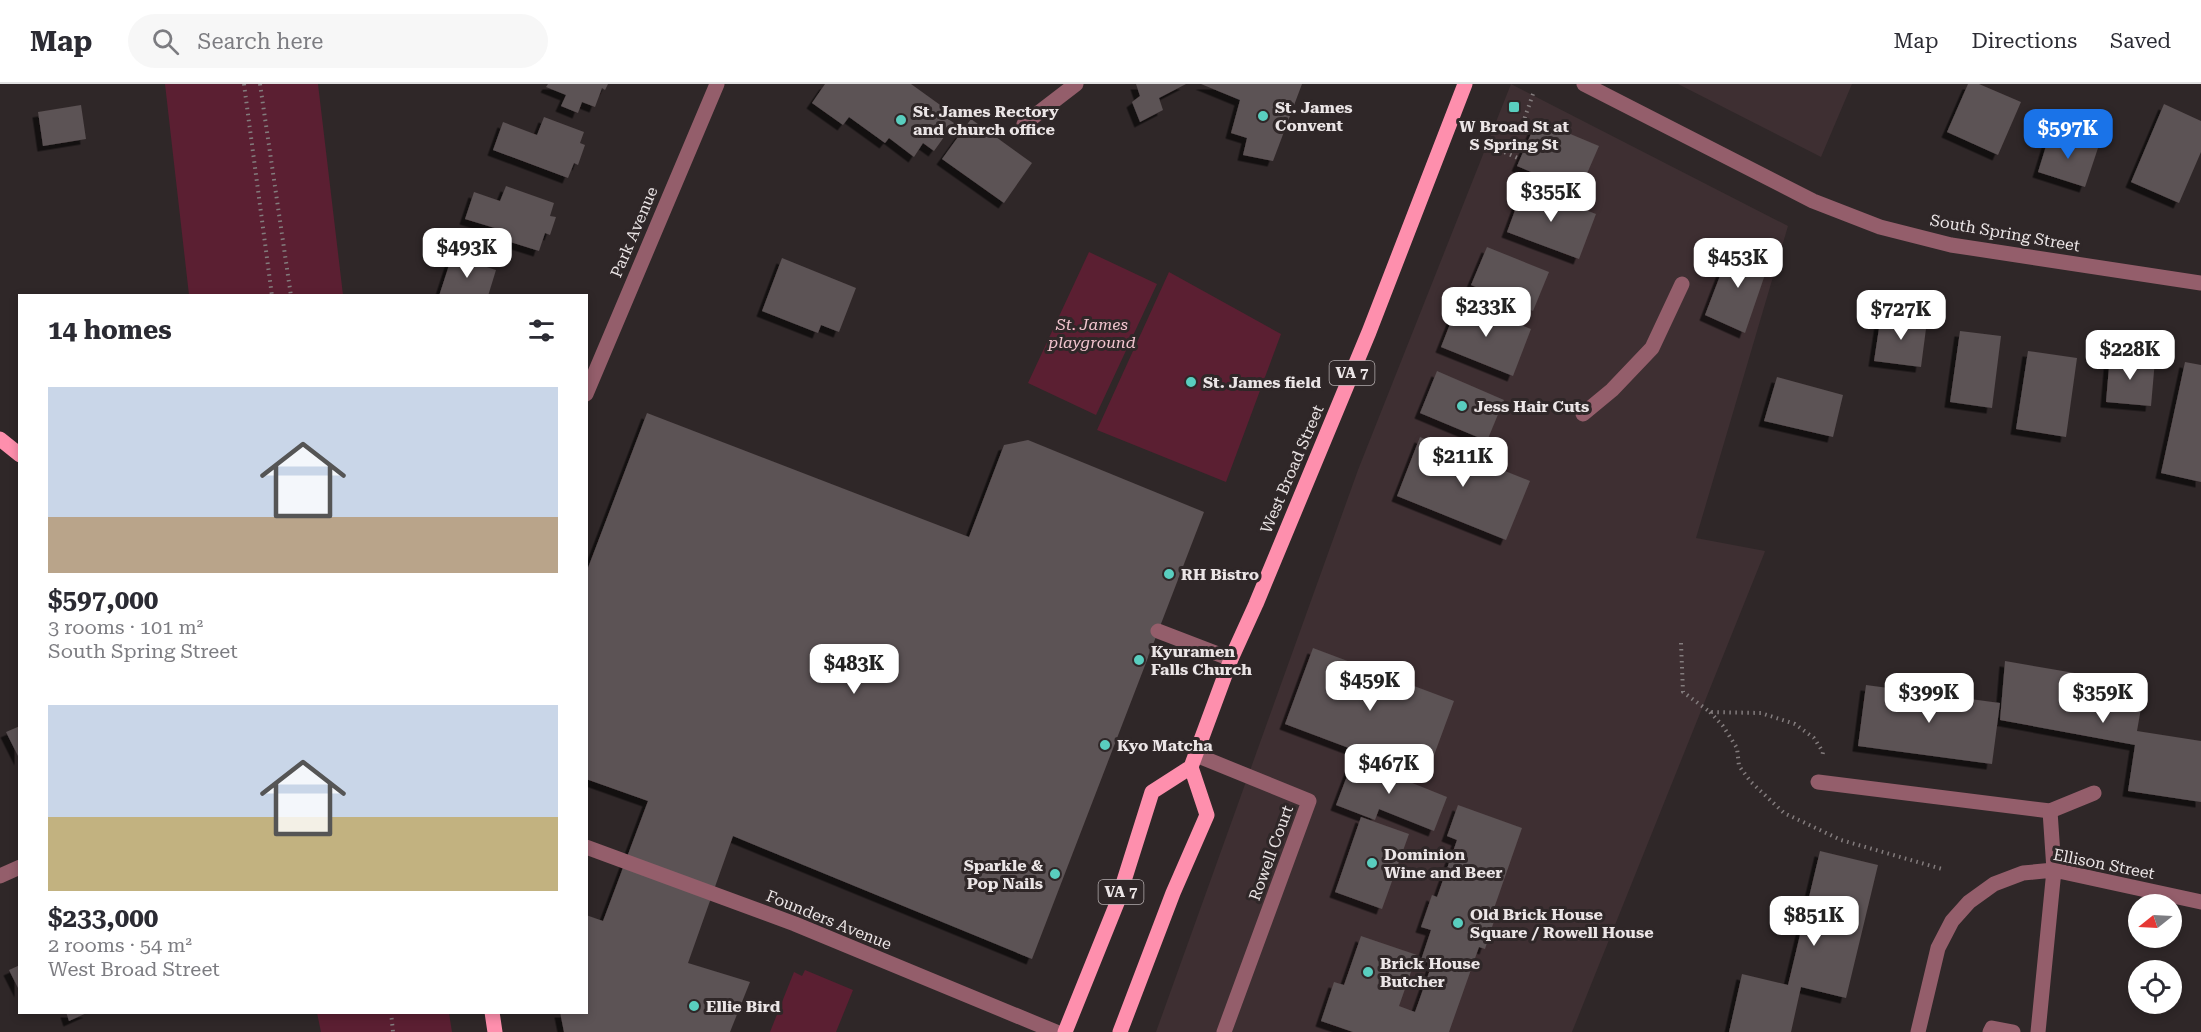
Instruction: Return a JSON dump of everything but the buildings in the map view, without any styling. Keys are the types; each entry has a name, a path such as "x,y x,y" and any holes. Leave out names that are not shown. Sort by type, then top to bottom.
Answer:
{"main road":[{"name":"West Broad Street","path":"1193,761 1231,659 1369,333 1465,84"},
{"path":"0,439 18,453"},
{"name":"VA 7","path":"1065,1032 1117,903 1152,792 1193,761 1207,815 1173,893 1120,1032"},
{"path":"492,1014 495,1032"}],"street":[{"name":"Park Avenue","path":"588,389 717,84"},
{"path":"1024,124 1076,84"},
{"name":"South Spring Street","path":"1584,84 1813,201 1880,227 1950,245 2201,283"},
{"path":"1583,414 1611,390 1652,348 1682,284"},
{"path":"1158,631 1231,659"},
{"name":"Rowell Court","path":"1193,761 1309,801 1224,1032"},
{"path":"1818,782 2049,811 2094,792"},
{"path":"2038,1032 2054,870 2049,811"},
{"name":"Founders Avenue","path":"588,848 795,924 1056,1032"},
{"path":"0,876 18,868"},
{"name":"Ellison Street","path":"1918,1032 1938,948 1952,921 1969,902 1994,884 2023,873 2054,870 2201,902"},
{"path":"1990,1032 1992,1028 2013,1032"}],"path":[{"path":"244,84 272,294"},
{"path":"260,84 291,294"},
{"path":"1533,93 1524,120 1534,125"},
{"path":"1488,145 1520,159"},
{"path":"1681,643 1683,692 1710,712 1723,726 1737,748 1739,766 1751,782 1784,813 1841,840 1942,869"},
{"path":"1710,712 1761,713 1795,724 1814,738 1823,752 1818,782"},
{"path":"391,1014 393,1032"}],"shaded area":[{"path":"1511,84 1788,226 1696,538 1765,551 1764,554 1572,1032 1156,1032 1358,470"},
{"path":"1678,84 1852,84 1821,157"}],"green space":[{"path":"165,84 318,84 343,294 189,294"},
{"name":"St. James playground","path":"1089,252 1157,284 1096,415 1028,383"},
{"name":"St. James field","path":"1169,272 1281,334 1226,482 1097,430"},
{"path":"805,970 853,990 836,1032 770,1032 794,972 802,976"},
{"path":"317,1014 449,1014 452,1032 321,1032"}],"place":[{"name":"W Broad St at S Spring St","path":"1514,107"},
{"name":"St. James Convent","path":"1263,116"},
{"name":"St. James Rectory and church office","path":"901,120"},
{"name":"St. James field","path":"1191,382"},
{"name":"Jess Hair Cuts","path":"1462,406"},
{"name":"RH Bistro","path":"1169,574"},
{"name":"Kyuramen Falls Church","path":"1139,660"},
{"name":"Kyo Matcha","path":"1105,745"},
{"name":"Dominion Wine and Beer","path":"1372,863"},
{"name":"Sparkle & Pop Nails","path":"1055,874"},
{"name":"Old Brick House Square / Rowell House","path":"1458,923"},
{"name":"Brick House Butcher","path":"1368,972"},
{"name":"Ellie Bird","path":"694,1006"}]}
